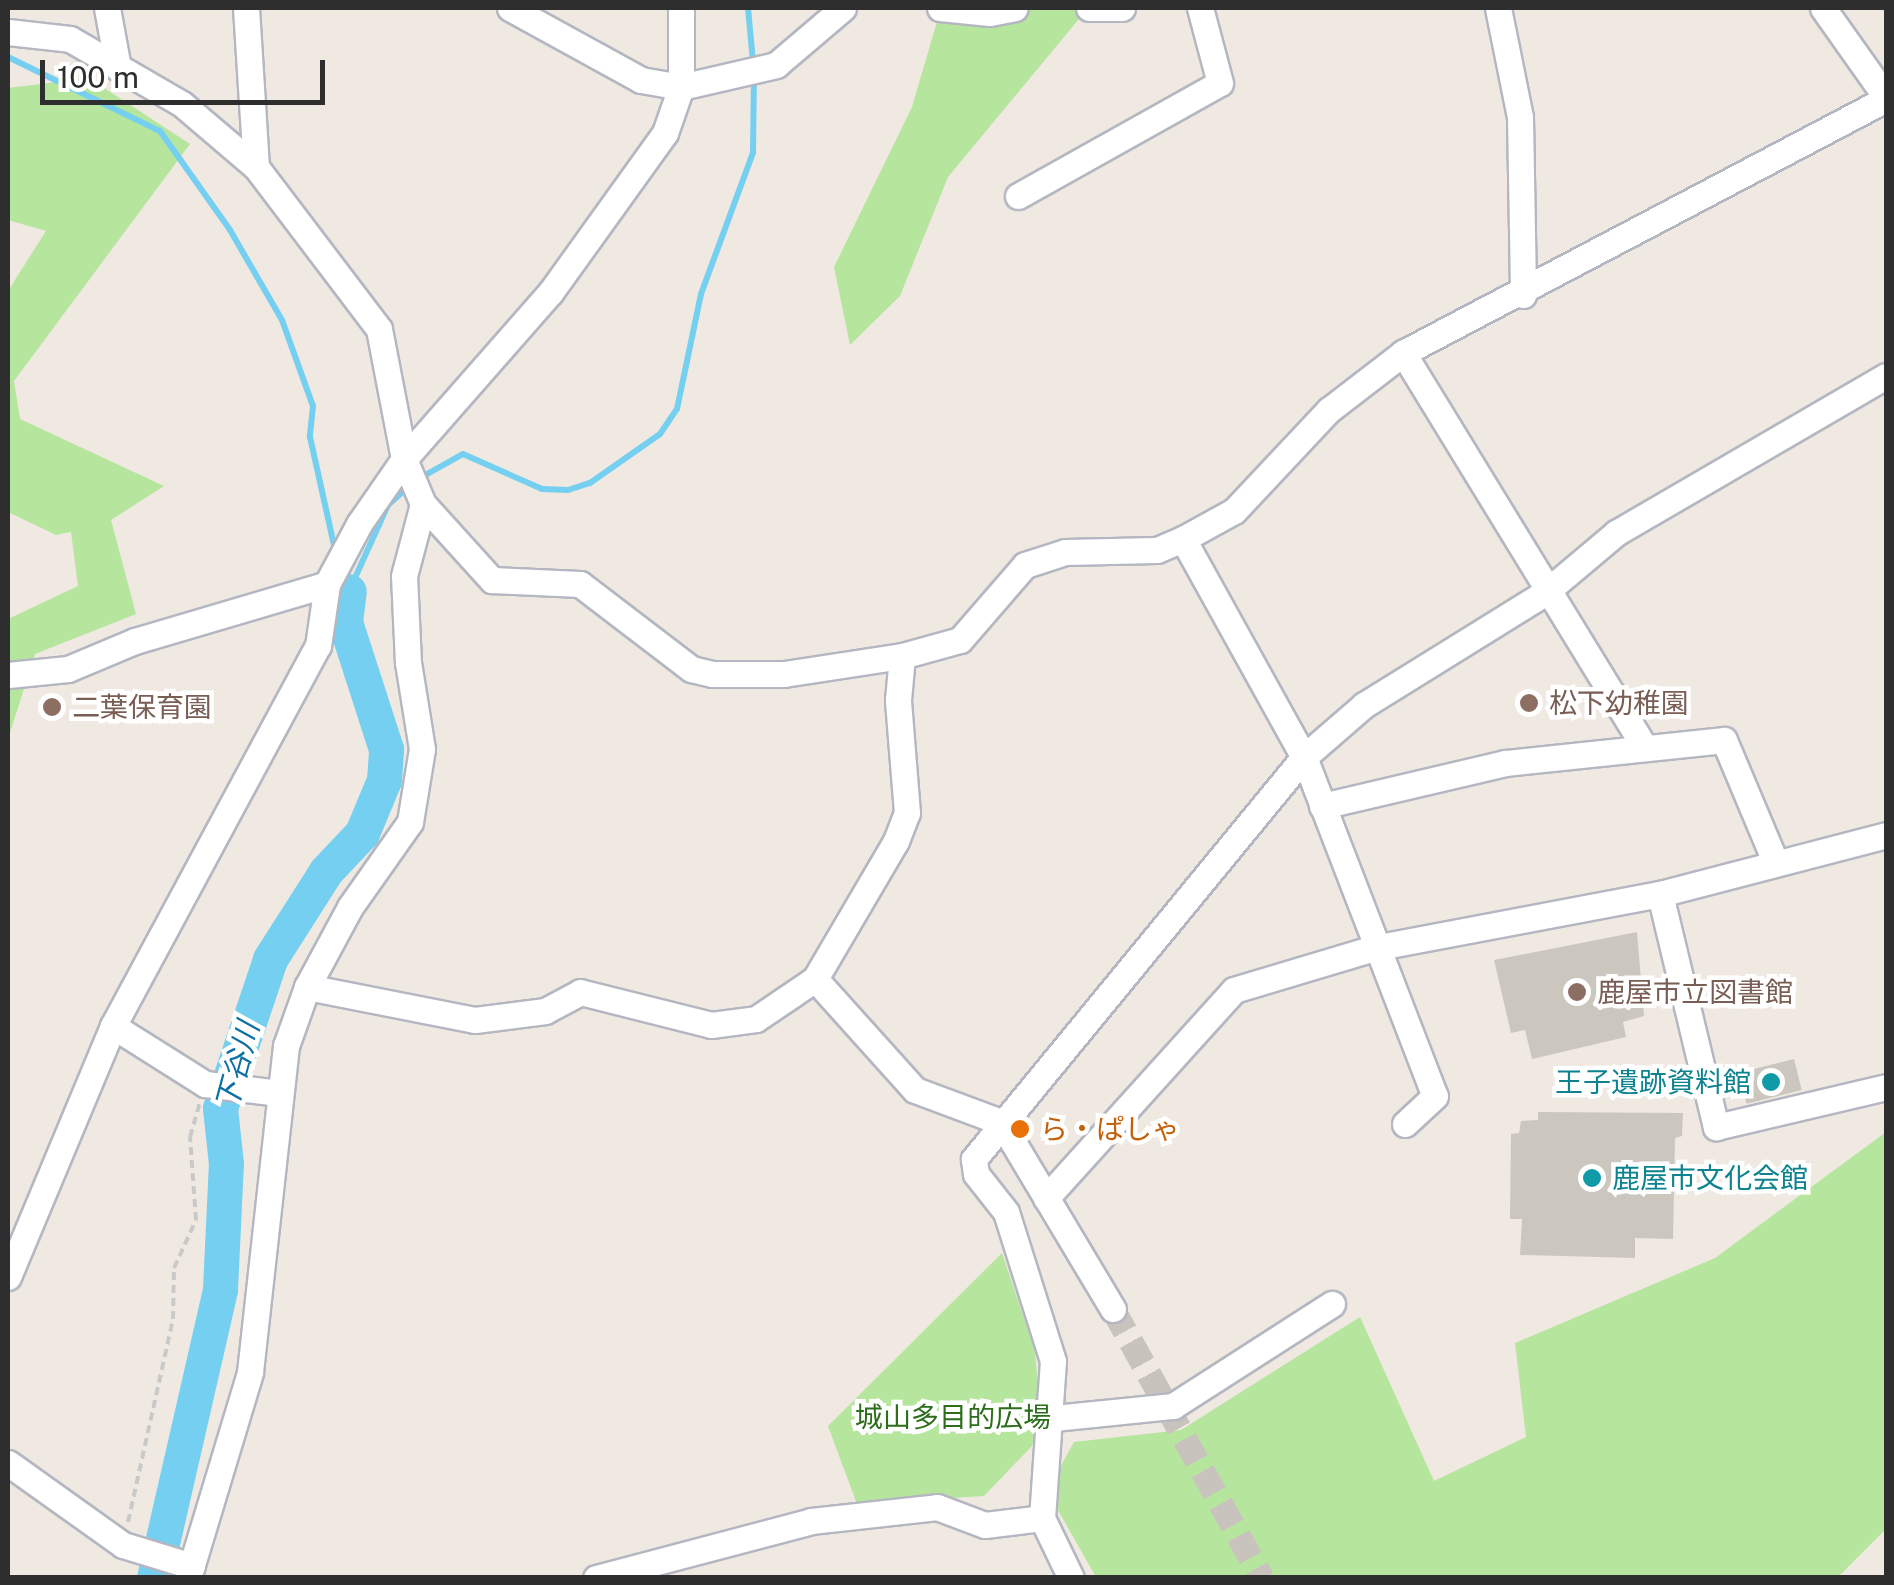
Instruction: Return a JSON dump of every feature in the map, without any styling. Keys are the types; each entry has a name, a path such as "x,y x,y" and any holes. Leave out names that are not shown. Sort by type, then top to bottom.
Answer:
{"street":[{"path":"107,8 118,68"},
{"path":"246,8 256,167"},
{"path":"510,8 640,80 680,87 776,65 842,8"},
{"path":"8,1277 113,1026 318,646 328,584 404,459 550,293 642,172 680,87 681,8"},
{"path":"940,8 953,13 1015,8"},
{"path":"1089,8 1122,8"},
{"path":"1018,196 1220,83 1200,8"},
{"path":"1498,8 1520,117 1523,295"},
{"path":"8,32 70,40 182,104 256,167 379,328 404,459 424,504 492,580 580,584 691,669 784,674 902,656 960,640 1025,565 1065,552 1157,550 1183,539 1234,511 1329,410 1403,353 1523,295 1886,98 1823,8"},
{"path":"1403,353 1546,592 1646,748"},
{"path":"1071,1578 1042,1518 1040,1474 1054,1418 1053,1361 1028,1268 1006,1212 976,1174 974,1159 1304,757 1364,705 1546,592 1616,533 1886,376"},
{"path":"8,1463 124,1545 190,1572 250,1372 286,1046 307,987 350,907 410,822 422,749 408,663 404,576 424,504"},
{"path":"1183,539 1304,757 1374,948 1434,1096 1405,1124"},
{"path":"8,675 68,669 135,641 328,584"},
{"path":"307,987 475,1020 545,1011 580,992 711,1024 756,1019 815,979 907,813 898,700 902,656"},
{"path":"1322,806 1505,763 1724,740 1774,859"},
{"path":"1046,1198 1234,990 1374,948 1660,894 1774,859 1886,835"},
{"path":"1660,894 1716,1128 1886,1087"},
{"path":"815,979 914,1090 1001,1122 1113,1309"},
{"path":"113,1026 205,1084 279,1093"},
{"path":"1054,1418 1173,1406 1332,1304"},
{"path":"596,1578 811,1521 937,1507 985,1525 1042,1518"}],"path":[{"path":"124,1545 173,1320 174,1268 196,1220 190,1137 205,1084"}],"green space":[{"path":"941,8 1088,8 948,177 900,296 850,345 834,267 912,107"},
{"path":"89,78 190,144 14,381 20,419 164,486 111,520 136,614 35,654 8,739 8,619 78,586 71,532 56,535 8,512 8,291 46,231 8,220 8,88"},
{"path":"1886,1132 1886,1529 1838,1577 1096,1577 1047,1491 1074,1442 1181,1430 1360,1317 1434,1481 1526,1437 1515,1343 1715,1258"},
{"name":"城山多目的広場","path":"1002,1253 1035,1351 1041,1418 1032,1446 984,1496 857,1504 828,1426"}],"building":[{"path":"1637,932 1644,1016 1623,1022 1626,1037 1532,1059 1525,1030 1511,1033 1494,960"},
{"name":"王子遺跡資料館","path":"1794,1059 1802,1090 1746,1104 1739,1073"},
{"name":"鹿屋市文化会館","path":"1538,1112 1683,1113 1682,1136 1675,1138 1673,1239 1635,1238 1635,1258 1520,1255 1522,1219 1510,1219 1511,1134 1519,1133 1521,1121 1538,1120"}],"waterway":[{"path":"748,8 753,62"},
{"path":"8,57 160,131 230,230 282,320 313,406 310,437 336,554"},
{"path":"420,478 463,454 542,489 568,490 590,483 660,434 677,409 701,294 753,153 754,74"},
{"path":"349,591 388,505 410,485"},
{"name":"下谷川","path":"154,1578 220,1289 226,1164 220,1108 270,959 326,871 362,833 384,780 386,749 345,622 349,591"}],"tunnel":[{"path":"1113,1309 1262,1578"}],"place":[{"name":"松下幼稚園","path":"1529,703"},
{"name":"二葉保育園","path":"52,707"},
{"name":"鹿屋市立図書館","path":"1577,992"},
{"name":"王子遺跡資料館","path":"1771,1082"},
{"name":"ら・ぱしゃ","path":"1020,1129"},
{"name":"鹿屋市文化会館","path":"1592,1178"}]}
